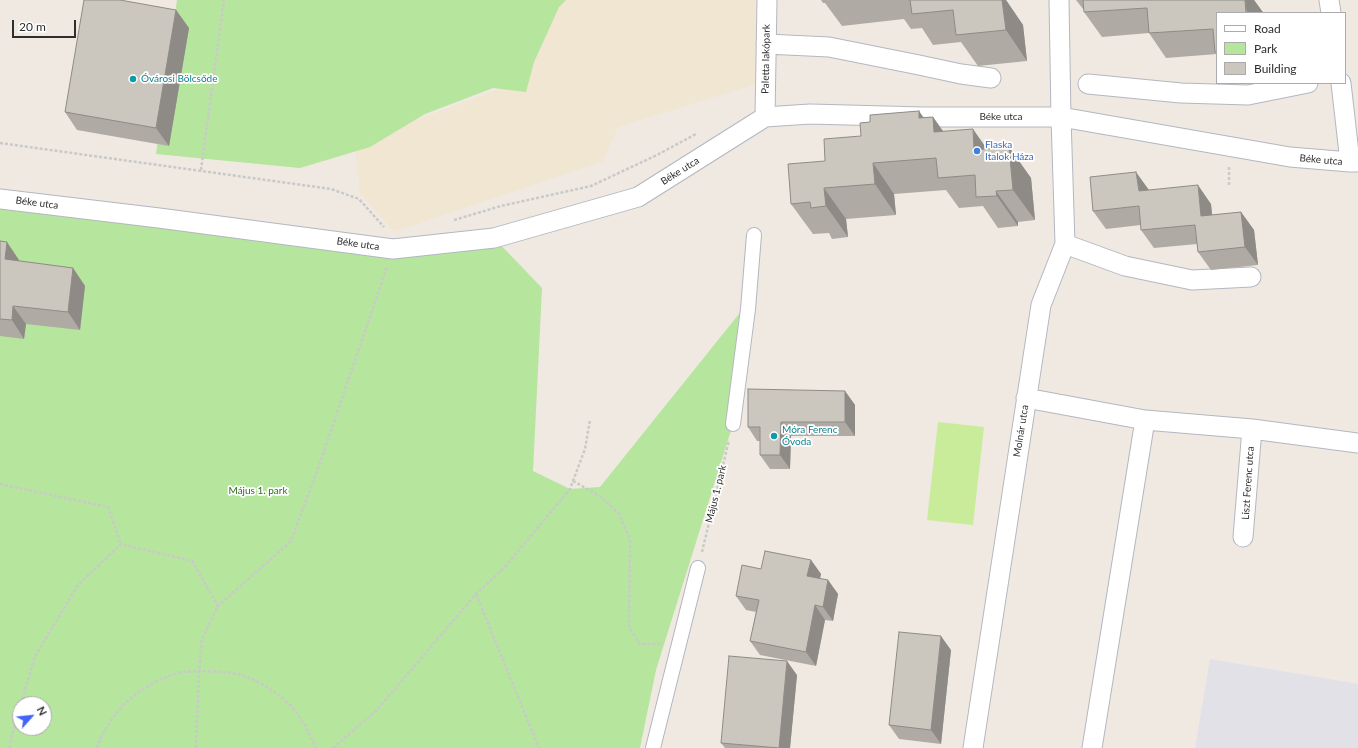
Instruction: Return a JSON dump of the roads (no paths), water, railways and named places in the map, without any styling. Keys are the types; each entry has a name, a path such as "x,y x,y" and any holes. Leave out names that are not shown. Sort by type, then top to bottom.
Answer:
{"street":[{"name":"Paletta lakópark","path":"765,117 767,0"},
{"name":"Molnár utca","path":"973,748 1041,305 1065,244 1059,0"},
{"path":"1329,0 1331,12"},
{"path":"766,44 829,47 961,74 991,78"},
{"path":"1088,84 1181,93 1248,95 1303,84"},
{"path":"1341,84 1354,162"},
{"name":"Béke utca","path":"0,199 160,218 393,249 494,238 638,197 765,117 810,114 1061,118 1290,157 1354,162"},
{"path":"733,424 748,309 754,235"},
{"path":"1065,244 1125,266 1192,280 1251,277"},
{"path":"1026,398 1145,420 1252,429 1358,443"},
{"path":"1092,748 1145,420"},
{"name":"Liszt Ferenc utca","path":"1244,536 1252,429"},
{"path":"653,748 698,568"}],"place":[{"name":"Óvárosi Bölcsőde","path":"133,79"},
{"name":"Flaska Italok Háza","path":"977,151"},
{"name":"Móra Ferenc Óvoda","path":"774,436"}],"park label":[{"name":"Május 1. park","path":"258,491"}]}
